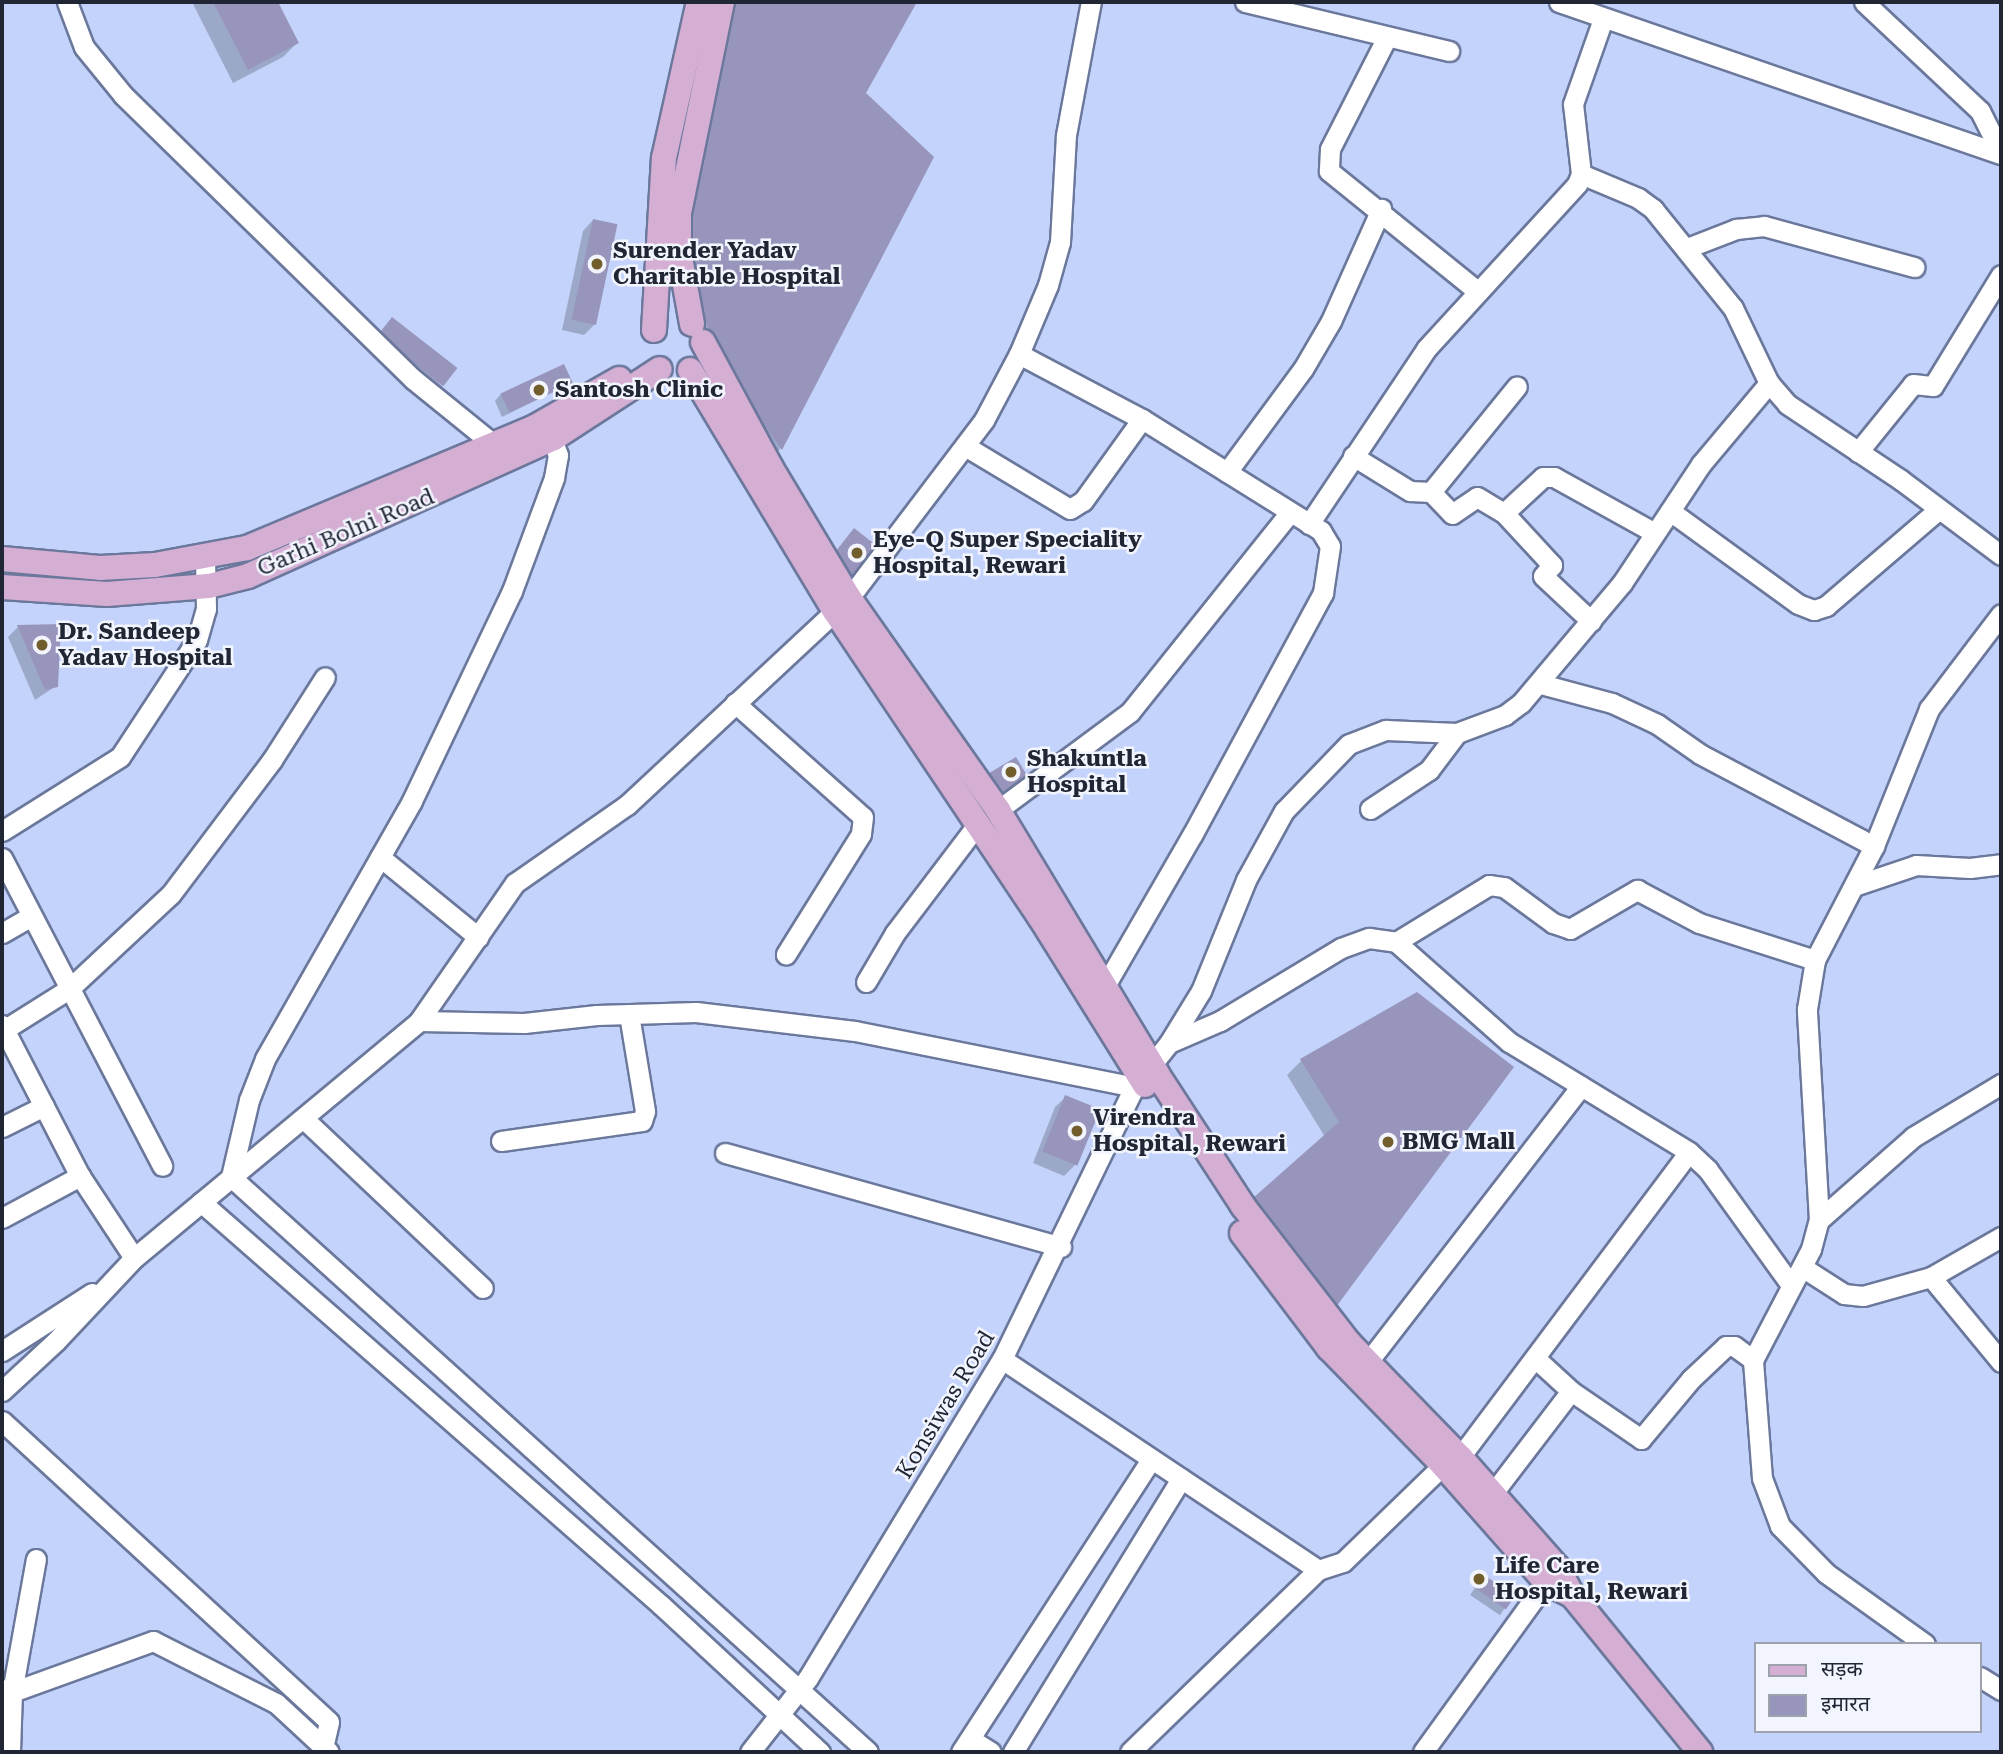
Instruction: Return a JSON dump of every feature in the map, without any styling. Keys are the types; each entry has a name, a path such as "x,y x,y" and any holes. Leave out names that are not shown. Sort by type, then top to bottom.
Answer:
{"main road":[{"path":"699,2 664,158 654,330 656,364 670,373 691,370 703,352 679,252 679,213 722,2"},
{"path":"654,330 672,319 698,333 842,604 998,810 1106,984 1142,1076 1324,1314 1572,1595 1699,1752"},
{"name":"Garhi Bolni Road","path":"6,592 107,594 209,586 284,563 549,430 656,364"},
{"path":"691,370 842,604 977,825 1272,1276 1329,1348 1451,1461 1493,1493 1552,1575"},
{"name":"Garhi Bolni Road","path":"2,559 100,568 205,557 282,536 503,452"}],"street":[{"path":"67,2 84,47 123,95 395,362 503,452"},
{"path":"2,1391 134,1258 419,1021 515,883 608,821 842,604 965,446 1019,354 1060,242 1066,135 1091,2"},
{"path":"1245,2 1449,51"},
{"path":"1559,2 1601,12 2001,153"},
{"path":"1864,2 1980,111 2001,153"},
{"path":"1309,524 1426,349 1477,291 1558,210 1581,174 1573,104 1601,12"},
{"path":"1387,37 1326,163 1332,175 1381,209 1477,291"},
{"path":"1581,174 1648,204 1734,308 1769,383 1787,404 2001,555"},
{"path":"1227,472 1303,369 1331,321 1381,209"},
{"path":"1687,248 1737,229 1764,226 1914,267"},
{"path":"1858,452 1913,384 1933,386 2001,275"},
{"path":"1019,354 1142,419 1321,531 1330,546 1323,593 1192,835 1106,984"},
{"path":"1169,1043 1201,991 1269,836 1313,778 1349,744 1373,734 1400,729 1457,733 1505,715 1541,684 1591,621 1720,439 1769,383"},
{"path":"1431,492 1517,386"},
{"path":"965,446 1070,509 1083,501 1142,419"},
{"path":"231,1177 248,1100 265,1059 380,857 512,591 554,478 558,455 549,430"},
{"path":"1353,456 1410,491 1431,492 1452,514 1477,497 1504,513 1552,565 1543,576 1591,621"},
{"path":"1504,513 1543,477 1554,477 1655,533"},
{"path":"1670,511 1798,604 1814,610 1826,606 1939,509"},
{"path":"998,810 1130,712 1290,512"},
{"path":"2,831 120,757 197,640 209,586 205,557"},
{"path":"1922,1642 1826,1573 1780,1526 1762,1478 1753,1360 1802,1267 1819,1220 1807,1009 1815,960 1874,846 1928,709 2001,614"},
{"path":"134,1258 79,1176 3,1029 69,989 187,877 272,760 325,677"},
{"path":"1541,684 1612,703 1657,724 1700,754 1874,846"},
{"path":"735,704 863,817 861,834 786,954"},
{"path":"1370,809 1429,770 1457,733"},
{"path":"866,982 895,933 977,825"},
{"path":"380,857 478,937"},
{"path":"2,858 30,917 162,1166"},
{"path":"1854,886 1916,865 1993,866 2001,881"},
{"path":"1396,942 1489,885 1504,887 1553,923 1570,929 1637,890 1699,923 1815,960"},
{"path":"2,933 30,917"},
{"path":"1169,1043 1220,1021 1341,948 1369,938 1396,942 1509,1042 1689,1152 1708,1170 1791,1285"},
{"path":"419,1021 524,1023 629,1014 696,1013 855,1031 1142,1076"},
{"path":"501,1141 642,1121 645,1111 629,1014"},
{"name":"Konsiwas Road","path":"750,1752 798,1691 1002,1359 1060,1247 1142,1076 1169,1043"},
{"path":"1819,1220 1913,1137 2001,1084"},
{"path":"1367,1363 1581,1086"},
{"path":"2,1127 44,1106"},
{"path":"304,1119 483,1288"},
{"path":"1130,1752 1318,1570 1343,1562 1451,1461 1535,1358 1689,1152"},
{"path":"726,1153 1060,1247"},
{"path":"2,1218 79,1176"},
{"path":"231,1177 868,1752"},
{"path":"201,1202 661,1605 820,1752"},
{"path":"1802,1267 1854,1295 1931,1277 2001,1237"},
{"path":"1931,1277 2001,1362"},
{"path":"2,1351 111,1282"},
{"path":"341,1324 365,1299"},
{"path":"1535,1358 1572,1391 1641,1438 1726,1346 1734,1346 1753,1360"},
{"path":"1002,1359 1318,1570"},
{"path":"1493,1493 1572,1391"},
{"path":"2,1421 329,1722 326,1749"},
{"path":"991,1752 966,1746 1151,1459"},
{"path":"1013,1752 1181,1479"},
{"path":"10,1752 7,1691 36,1559"},
{"path":"1423,1752 1552,1575"},
{"path":"7,1691 153,1641 276,1703 326,1749"},
{"path":"1982,1678 2001,1690"}],"building":[{"path":"213,2 278,2 299,43 248,70"},
{"path":"735,2 917,2 866,93 934,157 782,450 750,405 689,292 683,215"},
{"path":"593,219 617,224 596,325 572,320"},
{"path":"392,317 457,368 443,386 378,335"},
{"path":"564,364 573,383 509,413 501,394"},
{"path":"854,528 881,549 857,579 831,558"},
{"path":"61,624 58,687 45,690 17,625"},
{"path":"1016,757 1030,780 998,799 984,776"},
{"name":"BMG Mall","path":"1417,992 1514,1067 1333,1311 1253,1198 1339,1122 1300,1059"},
{"path":"1065,1095 1100,1109 1077,1166 1042,1152"},
{"path":"1483,1574 1515,1596 1506,1609 1474,1587"}],"place":[{"name":"Surender Yadav Charitable Hospital","path":"597,264"},
{"name":"Santosh Clinic","path":"539,390"},
{"name":"Eye-Q Super Speciality Hospital, Rewari","path":"857,553"},
{"name":"Dr. Sandeep Yadav Hospital","path":"42,645"},
{"name":"Shakuntla Hospital","path":"1011,772"},
{"name":"Virendra Hospital, Rewari","path":"1077,1131"},
{"name":"BMG Mall","path":"1388,1142"},
{"name":"Life Care Hospital, Rewari","path":"1479,1579"}]}
